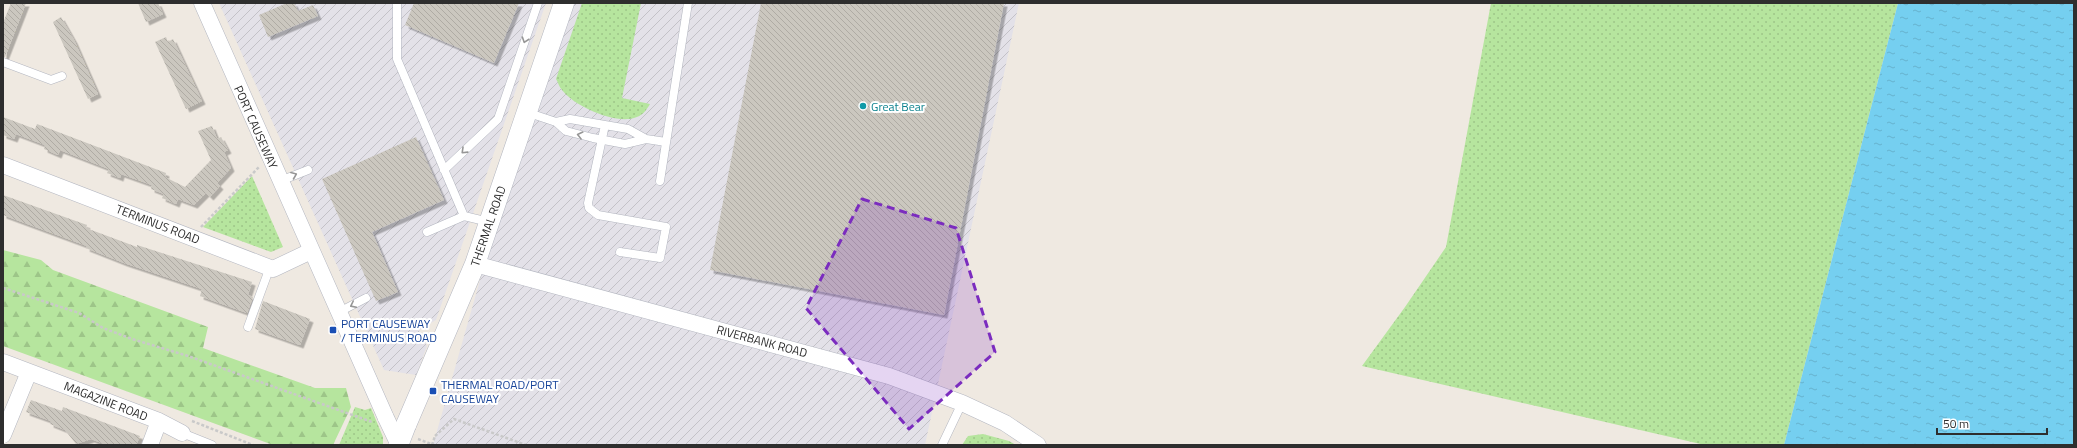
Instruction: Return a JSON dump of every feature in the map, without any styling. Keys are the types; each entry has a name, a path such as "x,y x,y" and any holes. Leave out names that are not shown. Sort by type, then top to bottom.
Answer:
{"street":[{"name":"PORT CAUSEWAY","path":"202,3 339,312 380,421 402,439"},
{"name":"THERMAL ROAD","path":"402,439 475,264 525,112 564,3"},
{"name":"TERMINUS ROAD","path":"3,165 270,267"},
{"path":"270,267 273,268 311,251"},
{"name":"RIVERBANK ROAD","path":"475,264 881,374 962,402 1005,424 1038,445"},
{"name":"MAGAZINE ROAD","path":"3,362 159,421 150,445"},
{"path":"3,435 29,372"},
{"path":"159,421 182,433"}],"lane":[{"path":"398,3 397,59 464,216"},
{"path":"444,170 498,119 538,3"},
{"path":"660,181 688,3"},
{"path":"3,62 51,80 62,76"},
{"path":"525,112 556,122 566,131 603,140 625,144 646,139"},
{"path":"556,122 570,119 628,129 646,139 666,142"},
{"path":"605,125 603,140 588,204 589,208 598,215 666,227 660,258 620,252"},
{"path":"280,181 308,170"},
{"path":"427,232 464,216 489,223"},
{"path":"248,327 270,267"},
{"path":"339,312 366,298"},
{"path":"942,445 962,402"},
{"path":"182,433 212,445"}],"path":[{"path":"190,237 269,156"},
{"path":"3,288 79,313 103,328 132,339 188,356 380,421"},
{"path":"402,439 433,445 435,436 454,419 526,445"}],"highlighted area":[{"path":"862,199 956,228 995,352 909,429 806,308"}],"shaded area":[{"path":"219,3 546,3 436,320 419,330 427,346 416,375 384,370"},
{"path":"559,3 1019,3 925,445 433,445"}],"green space":[{"path":"582,3 641,3 622,98 650,104 642,115 626,119 606,116 576,102 559,86 556,79"},
{"path":"1491,3 1898,3 1784,445 1705,445 1362,366 1446,247"},
{"path":"252,176 283,247 271,252 203,227"},
{"path":"3,250 41,260 53,270 208,327 203,348 315,388 346,388 351,407 333,445 273,445 3,346"},
{"path":"355,407 365,410 371,408 383,437 383,445 339,445"},
{"path":"983,434 1009,441 1016,445 962,445 968,436"}],"water":[{"path":"1898,3 2074,3 2074,445 1784,445"}],"building":[{"path":"11,3 26,3 5,57 3,57 3,23"},
{"path":"138,3 158,3 163,14 146,22"},
{"path":"287,3 294,3 298,11 313,5 318,16 268,37 259,15"},
{"path":"414,3 519,3 494,63 405,25"},
{"name":"Great Bear","path":"761,3 1004,3 944,315 710,270"},
{"path":"61,17 74,40 98,94 88,99 53,22"},
{"path":"166,37 168,42 173,39 202,101 186,109 155,42"},
{"path":"3,117 35,129 37,124 166,173 165,177 185,187 211,160 198,131 212,126 217,139 221,137 228,150 224,152 231,168 217,183 220,186 210,197 206,193 194,205 178,199 176,204 162,198 164,194 151,189 152,185 121,174 120,178 107,173 109,169 60,150 58,155 44,149 45,145 16,134 14,139 3,135"},
{"path":"416,137 444,200 372,232 398,292 376,301 322,179"},
{"path":"3,195 87,225 86,228 137,247 137,245 252,282 248,295 253,297 247,313 200,296 202,289 124,263 86,248 87,246 3,215"},
{"path":"263,301 310,319 300,345 255,329"},
{"path":"31,400 62,411 63,407 140,436 136,445 107,445 91,439 76,444 65,430 50,424 51,421 26,412"}],"place":[{"name":"Great Bear","path":"863,106"},
{"name":"PORT CAUSEWAY / TERMINUS ROAD","path":"333,330"},
{"name":"THERMAL ROAD/PORT CAUSEWAY","path":"433,391"}]}
